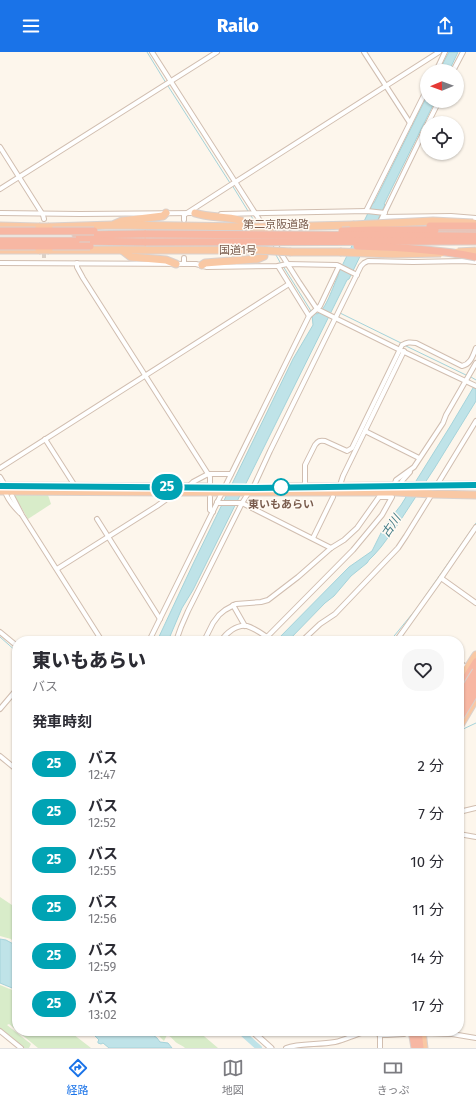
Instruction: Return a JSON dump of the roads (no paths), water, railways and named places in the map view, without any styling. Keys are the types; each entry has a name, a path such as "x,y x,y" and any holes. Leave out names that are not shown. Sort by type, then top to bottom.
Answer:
{"highway":[{"path":"113,225 122,220 162,216 166,213"},
{"path":"192,213 241,221 250,227"},
{"name":"国道1号","path":"0,226 49,227 113,225 271,227 353,226 433,222 476,225"},
{"path":"374,230 428,226 476,225"},
{"path":"260,234 374,230 476,230"},
{"path":"0,231 78,231 146,238"},
{"name":"第二京阪道路","path":"146,238 260,234 476,236"},
{"path":"0,235 76,238"},
{"path":"0,241 76,238"},
{"name":"第二京阪道路","path":"76,238 146,238 261,242 476,241"},
{"path":"0,246 79,246 146,238"},
{"path":"261,242 428,247 476,252"},
{"path":"381,246 454,253 476,257"},
{"name":"国道1号","path":"0,250 257,250 379,254 476,252"},
{"path":"122,250 131,257 166,260 176,264"},
{"path":"202,265 206,263 257,259 273,253 288,252"},
{"path":"2,485 188,487 225,490"},
{"path":"2,485 171,492 249,490 377,495 398,486 431,494 476,495"},
{"path":"249,490 305,487 476,485"},
{"path":"464,673 476,654"},
{"path":"464,682 476,662"},
{"path":"464,690 476,672"},
{"path":"464,701 476,681"},
{"path":"464,711 476,691"},
{"path":"464,718 476,698"},
{"path":"410,1036 411,1048"},
{"path":"413,1036 415,1048"},
{"path":"420,1048 422,1036"},
{"path":"423,1036 424,1048"}],"street":[{"path":"152,52 232,183 255,213 286,264 317,310 476,386"},
{"path":"0,189 217,52"},
{"path":"364,52 410,123"},
{"path":"180,213 183,215 184,219 184,215 192,213 232,183 439,52"},
{"path":"439,64 445,52"},
{"path":"457,64 463,52"},
{"path":"366,211 420,103"},
{"path":"365,262 363,260 420,140"},
{"path":"0,147 42,213 44,219 47,213"},
{"path":"0,213 246,214 366,211 384,214 476,218"},
{"path":"426,216 426,261"},
{"path":"44,258 44,263"},
{"path":"184,258 184,264"},
{"path":"178,636 188,611 241,503 270,451 361,266 368,261 476,262"},
{"path":"0,263 196,264 207,267 279,266 286,264 336,265 357,275"},
{"path":"77,263 77,267 83,278 210,477 210,482"},
{"path":"279,266 309,315"},
{"path":"152,636 225,490 231,474 309,315 320,306 340,266"},
{"path":"0,468 289,284"},
{"path":"341,482 402,351 402,345 407,342 416,344 462,366 468,364 476,348"},
{"path":"305,487 305,465 317,442 325,441 347,451 352,448 402,351"},
{"path":"398,486 412,470 443,423 476,363"},
{"path":"435,485 476,421"},
{"path":"365,431 419,458"},
{"path":"45,439 75,486"},
{"path":"398,486 396,480 414,467"},
{"path":"188,487 193,482 208,474 231,474"},
{"path":"2,485 6,495 22,514"},
{"path":"57,569 171,496 171,492"},
{"path":"307,636 320,624 335,614 390,557 406,536 431,494"},
{"path":"207,636 216,619 222,612 239,604 268,600 298,577 331,548 354,532 377,495 392,497 380,517 353,550 270,636"},
{"path":"12,496 99,636"},
{"path":"313,538 333,496"},
{"path":"210,497 210,510 213,512"},
{"path":"380,517 380,514 390,498"},
{"path":"218,502 241,503 331,548"},
{"path":"97,519 160,619"},
{"path":"400,636 476,528"},
{"path":"441,578 476,603"},
{"path":"233,606 245,626"},
{"path":"226,636 230,631 245,626 251,628 263,636"},
{"path":"0,632 12,642"},
{"path":"464,692 476,698"},
{"path":"0,709 12,694"},
{"path":"0,756 12,766"},
{"path":"464,811 476,808"},
{"path":"464,835 476,837"},
{"path":"0,1031 21,1048"},
{"path":"258,1036 271,1048"},
{"path":"286,1048 292,1046 337,1042 354,1036"},
{"path":"378,1036 380,1048"},
{"path":"464,1036 476,1038"}],"water":[{"path":"449,52 458,52 452,64 443,64"},
{"path":"421,108 432,108 428,116 420,116 420,131 384,204 385,205 193,590 182,608 170,636 159,636 293,359 313,325 312,315 320,312 326,303 338,274"},
{"path":"476,383 476,401 434,469 381,547 367,563 351,576 334,596 325,603 293,636 281,636 349,567 372,551 384,527 401,505"},
{"path":"0,939 12,943 12,988 0,983"},
{"path":"95,1036 154,1036 160,1042 168,1043 172,1048 109,1048 103,1043 98,1043 99,1040"}],"waterway":[{"path":"147,52 166,83"},
{"path":"168,86 230,183"},
{"path":"391,98 408,123"},
{"path":"232,185 248,211"},
{"path":"251,216 256,223"},
{"path":"276,255 281,264"},
{"path":"283,266 311,311"},
{"path":"340,313 401,343"},
{"path":"406,346 468,376"},
{"path":"471,377 476,380"},
{"path":"394,636 417,608 476,523"},
{"path":"0,637 12,648"},
{"path":"464,729 476,723"},
{"name":"古川","path":"246,1036 259,1048"}],"tunnel":[{"path":"184,220 184,258"},
{"path":"44,248 44,258"}],"place":[{"name":"東いもあらい","path":"281,487"}]}
